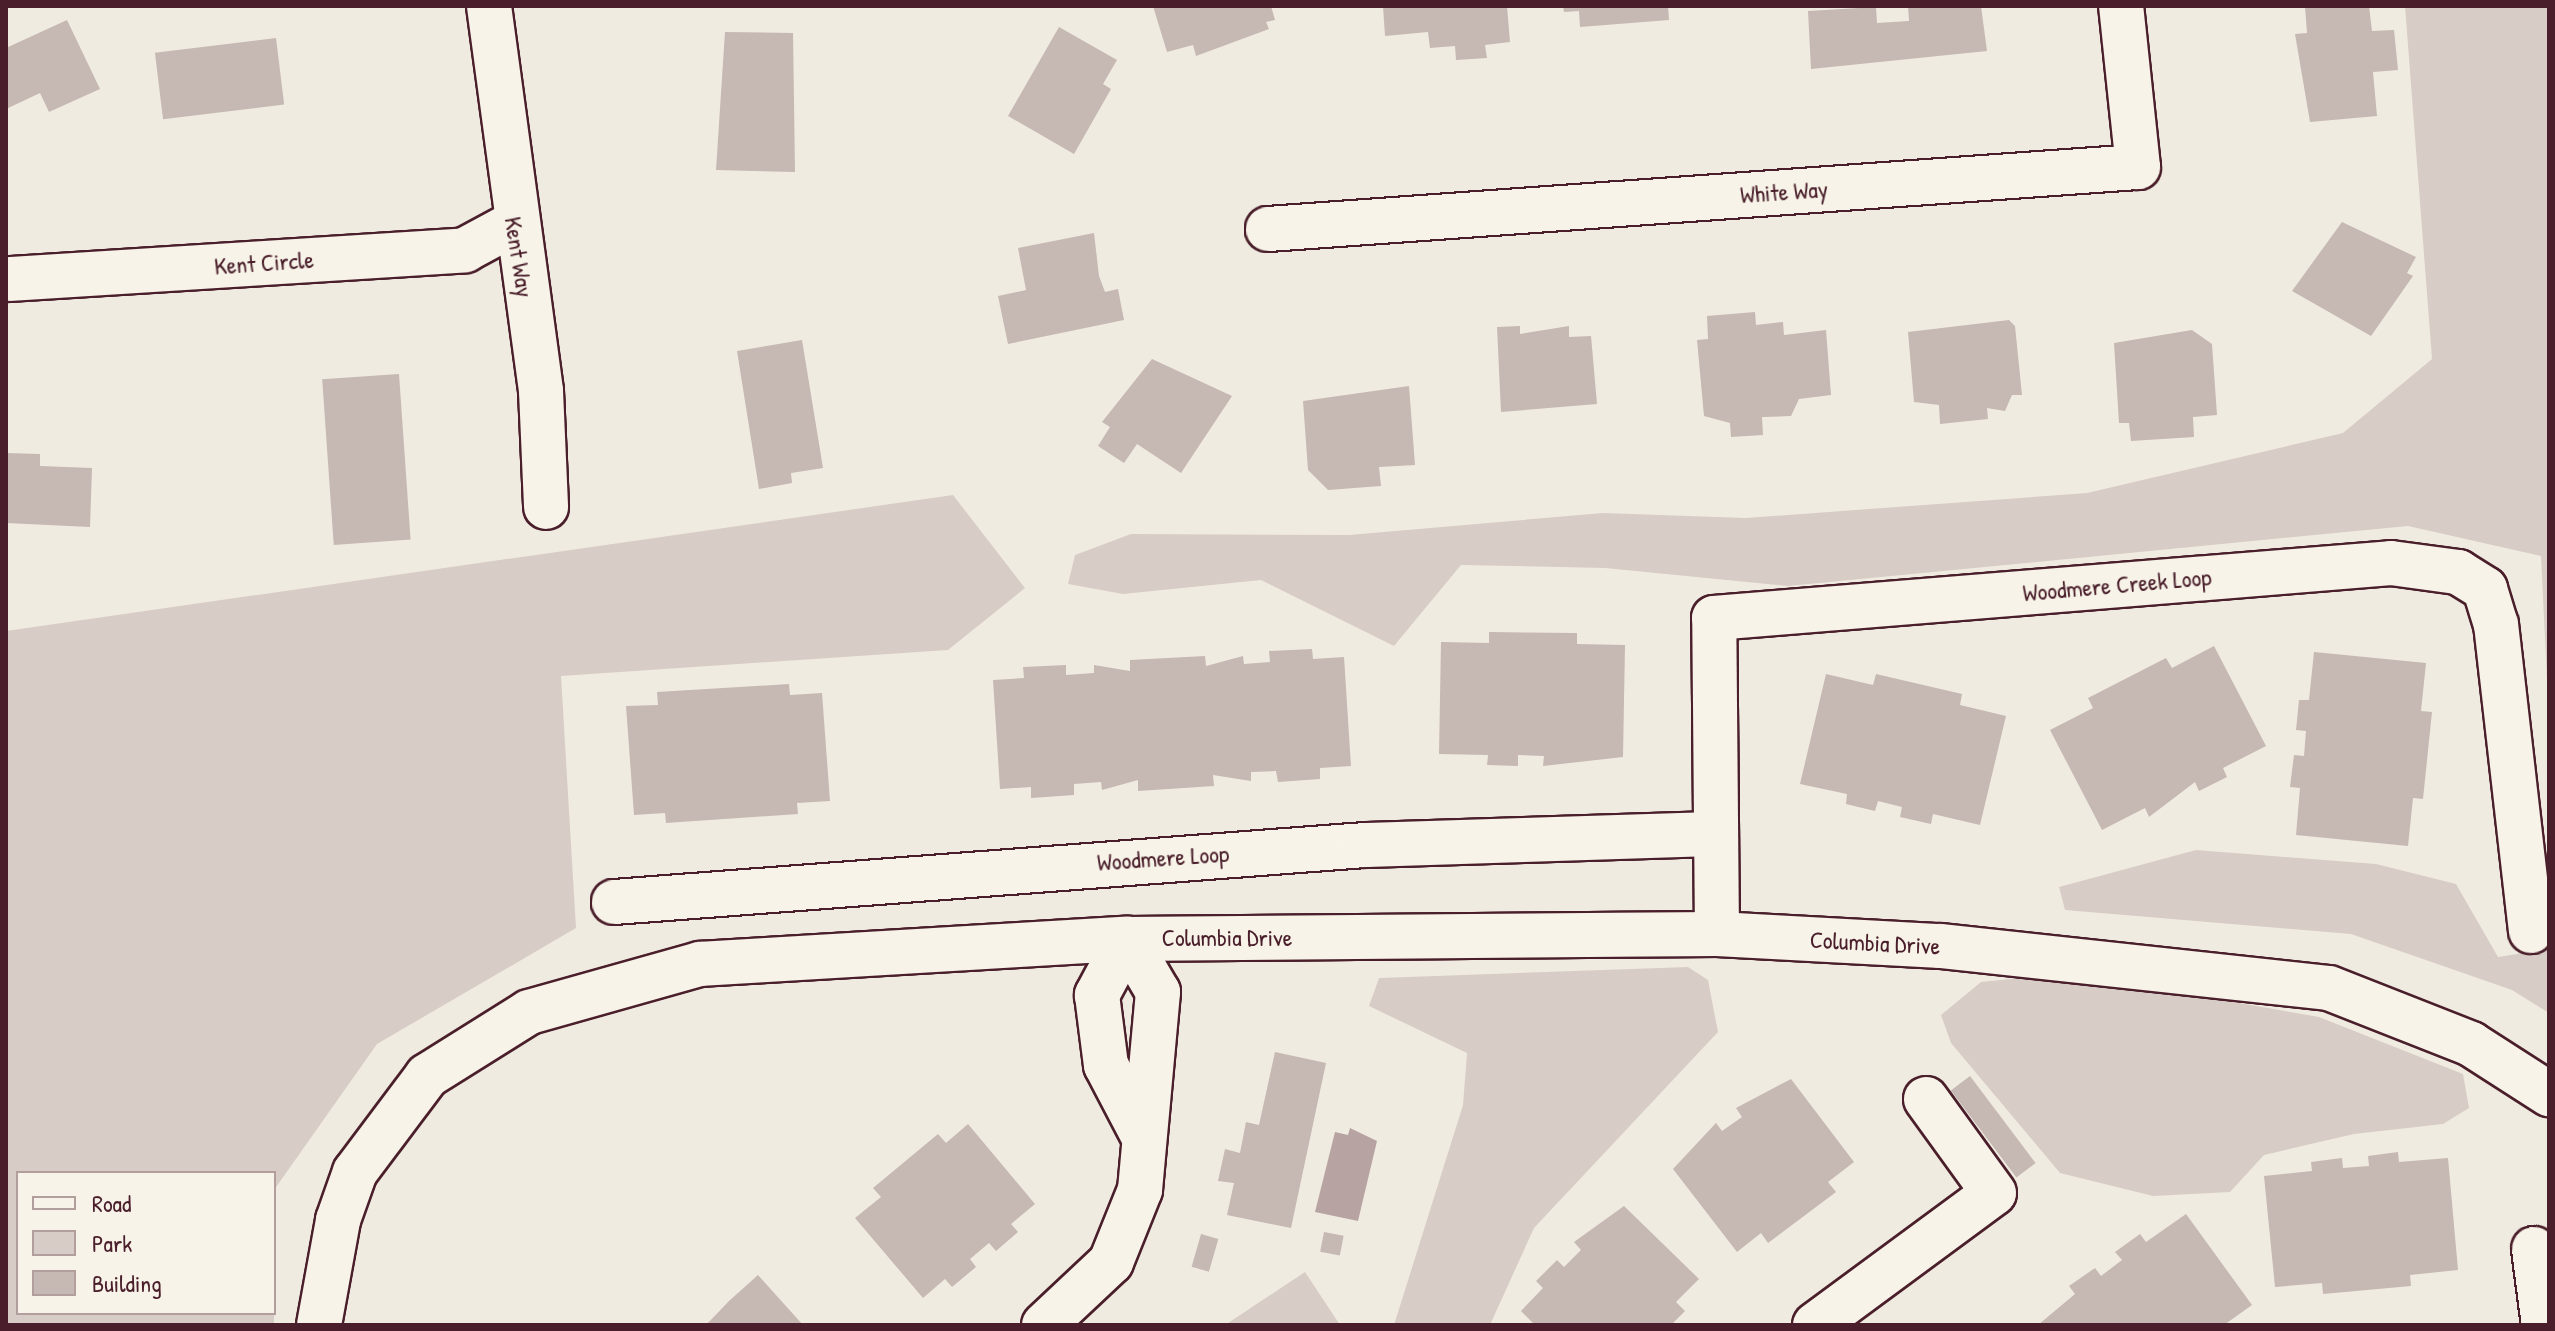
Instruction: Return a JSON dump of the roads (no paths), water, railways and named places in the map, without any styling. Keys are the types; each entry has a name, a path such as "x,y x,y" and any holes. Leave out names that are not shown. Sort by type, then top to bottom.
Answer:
{"street":[{"name":"Kent Way","path":"489,6 513,224 541,391 546,507"},
{"name":"White Way","path":"1268,229 2138,167 2121,6"},
{"name":"Kent Circle","path":"9,279 465,250 513,224"},
{"name":"Woodmere Creek Loop","path":"1717,934 1714,618 2428,564 2485,589 2496,624 2531,931"},
{"name":"Woodmere Loop","path":"614,902 1365,845 1714,834"},
{"name":"Columbia Drive","path":"319,1325 338,1220 355,1172 385,1124 427,1076 529,1012 700,964 1127,939 1717,934 1941,946 2329,988 2408,1014 2543,1080"},
{"path":"1127,939 1097,995 1106,1065 1141,1132"},
{"path":"1044,1325 1085,1293 1130,1230 1140,1190 1141,1132 1157,1062 1158,992 1127,939"},
{"path":"1815,1325 1994,1193 1926,1099"},
{"path":"2534,1249 2544,1325"}]}
